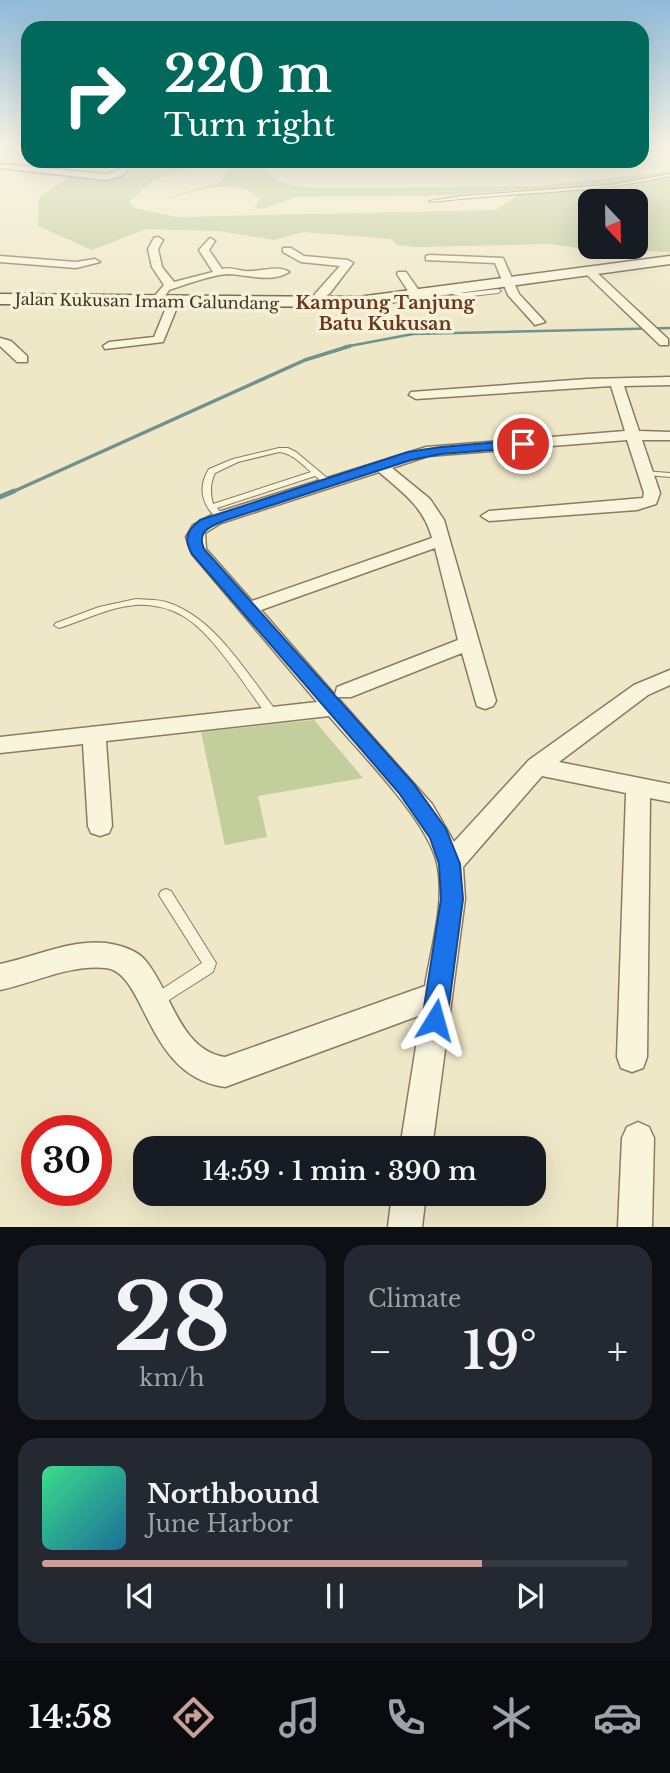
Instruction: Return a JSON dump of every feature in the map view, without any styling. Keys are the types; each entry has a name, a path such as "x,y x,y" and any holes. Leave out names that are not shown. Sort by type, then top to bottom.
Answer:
{"street":[{"path":"109,346 159,339 168,295 153,249 158,240"},
{"path":"210,241 204,250 219,273"},
{"path":"311,260 316,248"},
{"path":"287,250 301,259 348,264 312,304"},
{"path":"430,258 496,259 504,287 539,322"},
{"path":"0,259 80,265 95,262"},
{"name":"Jalan Kukusan Imam Galundang","path":"0,299 168,295 312,304 358,302 504,287 589,271 670,260"},
{"path":"168,295 228,271 247,275 284,272"},
{"path":"589,271 655,334"},
{"path":"402,274 416,295"},
{"path":"0,342 7,344 22,359"},
{"path":"415,395 670,381"},
{"path":"489,516 637,505 650,500 653,493 616,382"},
{"path":"418,1136 452,899 450,864 439,835 423,811 340,700 198,551 193,541 195,533 216,512 322,477 441,450 633,435 670,436"},
{"path":"380,465 431,511 442,540 485,701"},
{"path":"259,605 442,540"},
{"path":"0,746 273,715 340,700 469,643"},
{"path":"450,864 537,766 641,690 670,677"},
{"path":"94,735 100,826"},
{"path":"537,766 670,793"},
{"path":"632,1057 638,786"},
{"path":"0,977 72,959 118,956 135,968 177,1041 193,1059 208,1069 225,1072 438,995"},
{"path":"635,1227 638,1138"}],"lane":[{"path":"216,512 206,498 210,474 217,468 277,450 294,454 322,477"},
{"path":"646,473 670,475"},
{"path":"59,625 120,603 167,603 199,621 273,715"},
{"path":"155,1002 208,967 209,963 166,895"}],"green space":[{"path":"39,203 130,203 134,208 177,217 496,210 506,203 578,203 578,248 550,244 418,247 397,245 391,239 303,232 274,240 219,231 146,229 92,250 38,226"},
{"path":"257,203 279,203 262,209 254,208"},
{"path":"648,203 670,203 670,252 648,251"},
{"path":"314,720 363,778 258,796 267,837 225,845 201,732"}],"waterway":[{"path":"344,347 413,334 670,328"},
{"path":"10,493 305,360 350,346"},
{"path":"0,497 14,491"}],"district":[{"name":"Kampung Tanjung Batu Kukusan","path":"385,313"}],"route":[{"path":"435,1020 452,899 450,864 439,835 406,788 198,551 193,541 195,533 205,523 408,456 441,450 523,444"}]}
